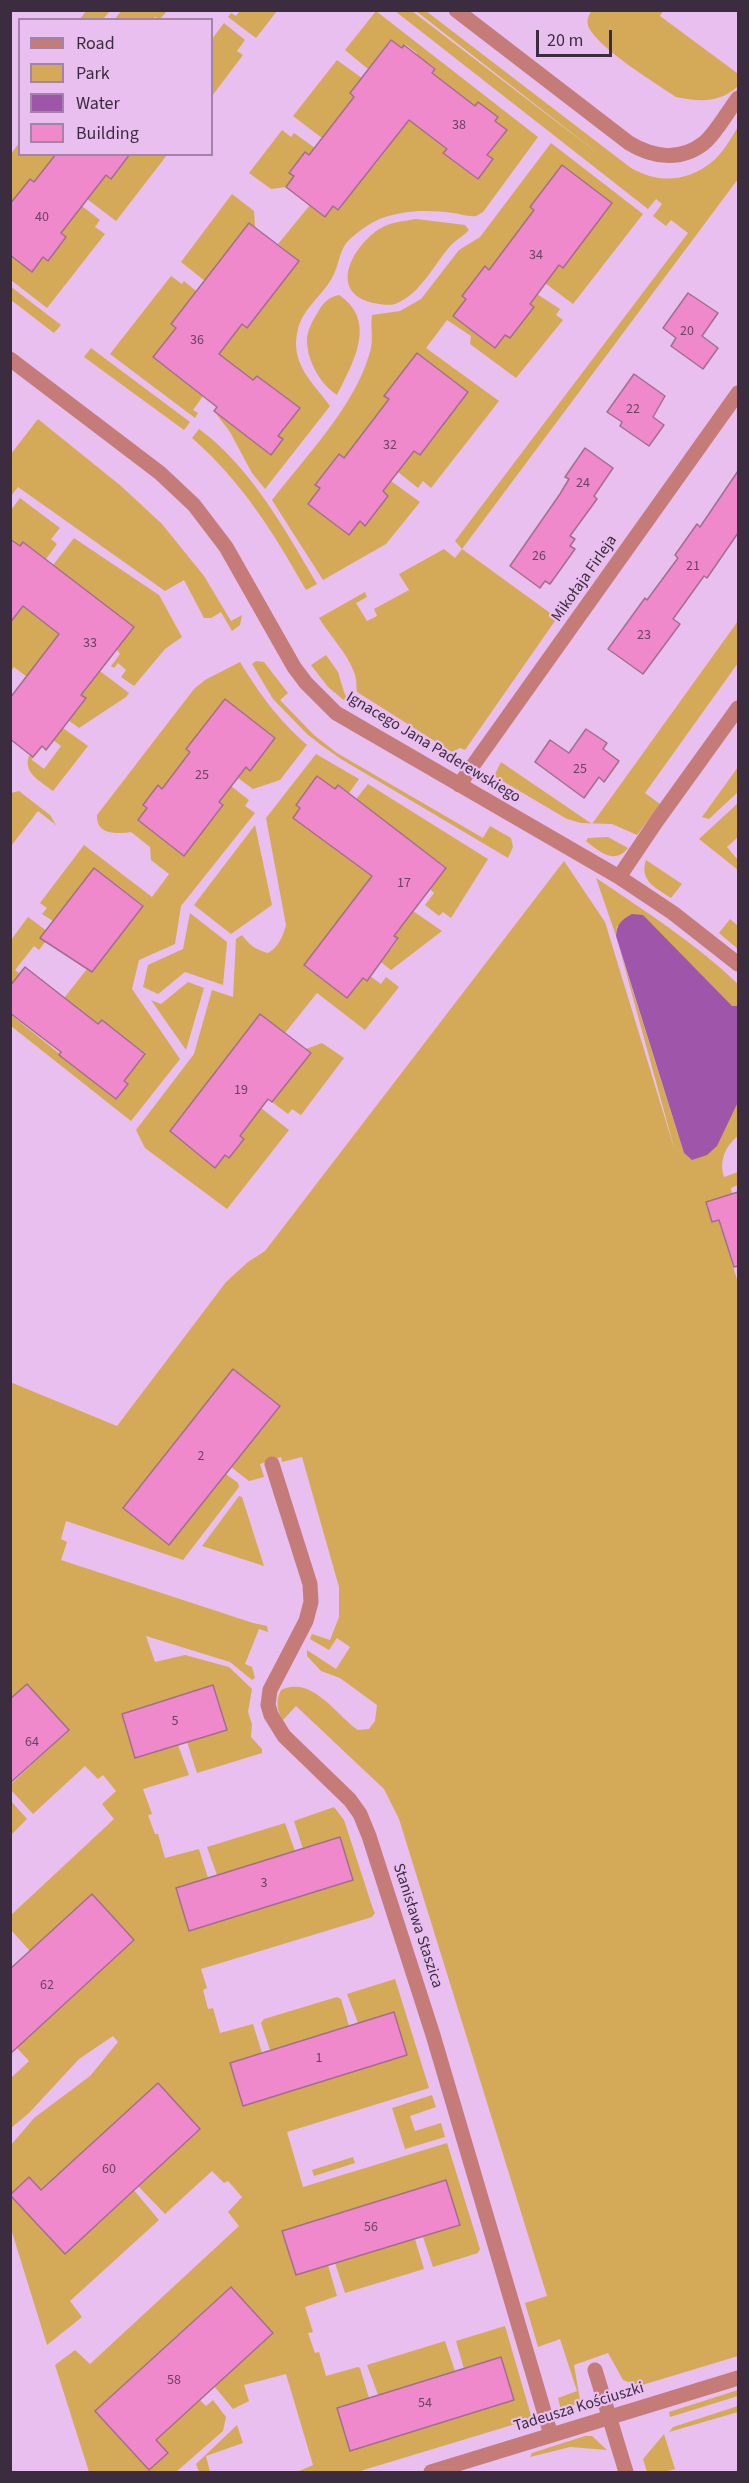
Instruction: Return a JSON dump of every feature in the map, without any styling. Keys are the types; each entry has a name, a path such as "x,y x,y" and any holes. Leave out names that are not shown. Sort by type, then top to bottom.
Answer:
{"street":[{"path":"456,10 629,143 656,156 671,156 704,143 738,98"},
{"name":"Ignacego Jana Paderewskiego","path":"10,359 160,473 194,505 226,547 294,667 319,697 355,725 619,877 673,913 738,964"},
{"name":"Mikołaja Firleja","path":"459,785 738,393"},
{"path":"619,877 738,708"},
{"name":"Stanisława Staszica","path":"272,1464 310,1584 311,1602 306,1621 273,1681 268,1705 271,1715 284,1736 350,1800 360,1814 369,1836 433,2035 551,2435"},
{"path":"595,2370 626,2472"},
{"name":"Tadeusza Kościuszki","path":"431,2472 738,2378"}],"green space":[{"path":"86,10 110,11 104,18 81,18"},
{"path":"121,10 167,11 161,18 116,18"},
{"path":"592,10 663,11 660,16 737,73 738,71 738,86 724,96 709,100 676,97 629,65 595,37 588,24"},
{"path":"240,11 277,11 256,38 228,17 231,13 236,16"},
{"path":"376,11 538,137 483,212 476,216 427,211 394,215 370,224 347,242 328,285 305,313 297,331 299,361 303,370 330,406 265,489 252,473 230,432 214,411 271,455 283,440 278,435 299,408 257,376 253,381 219,354 242,324 272,296 299,261 278,244 310,205 325,217 333,206 339,210 361,181 367,164 373,167 387,149 377,141 399,112 447,149 444,154 477,179 493,160 487,155 506,131 478,102 475,106 432,73 435,68 425,61 413,59 417,53 405,44 402,48 390,40 368,69 345,50"},
{"path":"395,11 412,11 605,159 416,11 426,11 631,168 652,177 683,177 703,168 717,158 738,127 738,179 462,549 455,541 688,233 671,220 666,226 653,216 662,204 656,199 648,209"},
{"path":"224,23 245,40 237,51 243,55 213,95 213,38"},
{"path":"337,60 366,81 358,82 350,93 354,97 322,138 293,116"},
{"path":"282,130 291,137 294,133 315,148 309,155 305,152 289,172 294,176 286,187 271,189 249,173"},
{"path":"551,143 643,214 573,304 545,283 559,265 563,267 612,203 562,165 534,210 489,270 484,267 462,296 509,338 534,307 530,304 537,294 560,309 556,315 563,320 516,378 470,344 471,336 447,320 426,348 499,401 431,488 423,481 418,488 398,472 414,451 420,454 467,392 417,353 385,396 389,399 344,458 338,454 315,484 320,488 308,504 349,535 360,521 365,525 388,496 383,491 391,481 420,502 386,544 323,580 272,500 328,430 353,392 370,352 372,315 400,311 421,299 459,250 480,237"},
{"path":"18,144 18,156 55,156 34,182 29,179 10,210 11,154"},
{"path":"129,156 166,156 116,221 87,199 106,175 111,178"},
{"path":"232,194 254,211 255,227 249,223 205,281 181,262"},
{"path":"82,206 100,220 95,227 105,234 47,308 11,280 10,255 32,272 43,257 48,261 66,238 61,233"},
{"path":"416,219 465,225 469,230 451,245 426,278 404,300 387,305 373,303 359,297 351,289 348,279 349,267 362,245 371,235 385,226"},
{"path":"171,276 182,284 184,281 201,295 171,324 176,328 153,357 203,396 193,410 198,413 195,418 110,354"},
{"path":"10,286 61,325 54,333 11,300"},
{"path":"339,295 351,305 360,330 355,356 337,395 315,370 307,346 307,338 308,331 322,306 329,299"},
{"path":"91,348 190,422 184,430 84,357"},
{"path":"38,419 121,486 162,524 204,576 231,621 242,615 240,625 232,631 221,612 211,618 204,618 184,580 165,591 18,487 11,496 11,454"},
{"path":"199,429 235,461 251,480 317,584 306,590 256,509 227,473 192,438"},
{"path":"20,498 60,528 51,539 57,544 46,559 24,542 20,546 11,539 11,510"},
{"path":"74,538 159,595 182,637 165,649 134,686 121,677 126,670 118,663 114,668 111,666 120,654 64,580 67,576 53,565"},
{"path":"444,549 455,558 462,549 557,618 465,750 460,748 452,752 357,692 356,677 351,665 319,618 365,592 367,597 356,603 367,621 377,616 374,609 409,590 399,574"},
{"path":"10,602 20,610 23,606 64,638 31,680 14,667 11,671"},
{"path":"738,621 738,663 645,793 660,804 637,835 612,824 592,823"},
{"path":"326,655 338,672 351,706 328,687 311,665"},
{"path":"256,661 264,662 288,693 280,700 314,735 337,753 483,838 490,826 511,838 513,847 508,858 321,745 273,699 252,664"},
{"path":"240,662 270,706 307,745 280,780 253,789 238,778 246,767 251,770 275,738 225,700 187,749 190,752 162,789 158,786 143,805 147,808 138,820 184,856 198,838 209,815 214,818 223,806 219,802 231,786 249,800 245,806 255,813 181,906 175,944 139,960 132,989 180,1059 131,1121 11,1026 10,1014 116,1099 128,1084 124,1081 145,1053 102,1021 98,1024 64,998 87,969 92,972 143,905 94,868 53,921 42,914 47,908 40,903 84,845 152,897 169,874 151,860 150,847 131,832 114,833 104,830 98,822 97,815 194,689 205,680"},
{"path":"100,671 129,693 79,728 64,717 76,711 86,699 81,695"},
{"path":"63,728 88,746 53,791 33,776 28,760 30,754 33,757 32,760 44,769 61,746 53,740"},
{"path":"316,754 359,779 349,793 338,785 335,789 317,777 296,804 300,808 293,818 377,879 328,933 304,966 347,998 363,978 370,976 381,984 386,977 399,987 365,1030 317,993 285,1033 260,1014 217,1069 222,1073 211,1087 206,1084 198,1094 188,1117 183,1113 170,1130 215,1167 225,1155 229,1158 244,1139 240,1136 261,1108 289,1130 227,1209 145,1148 136,1130 194,1054 212,990 233,997 236,939 242,935 253,947 268,953 275,948 282,937 286,925 266,818"},
{"path":"501,762 591,823 567,819 494,776"},
{"path":"738,767 738,792 709,819 702,817"},
{"path":"368,784 488,859 451,918 443,912 439,916 425,905 434,893 430,889 446,867 408,839 378,822 381,818 368,808 365,812 353,803"},
{"path":"19,791 50,815 56,825 38,811 11,846 11,793"},
{"path":"738,803 738,837 727,847 738,860 738,870 699,839"},
{"path":"255,825 272,905 231,934 194,905"},
{"path":"608,837 628,848 618,856 612,856 602,853 586,841 588,838"},
{"path":"646,860 682,884 671,898 647,879 644,867"},
{"path":"564,861 605,922 675,1151 619,947 684,1153 738,1102 738,1136 727,1149 722,1165 724,1177 738,1172 738,1185 731,1188 732,1194 706,1203 712,1222 719,1220 738,1283 738,2356 639,2386 623,2380 608,2353 574,2365 580,2400 569,2409 561,2410 558,2398 577,2391 560,2339 538,2347 525,2303 547,2296 399,1819 384,1789 296,1706 283,1720 278,1709 281,1690 292,1687 303,1688 323,1698 358,1730 369,1729 375,1721 377,1705 340,1678 321,1671 307,1656 307,1650 336,1669 350,1647 337,1638 329,1650 310,1639 312,1634 330,1640 339,1617 339,1587 302,1457 282,1462 281,1457 260,1464 264,1477 249,1481 231,1467 280,1406 233,1369 123,1507 144,1525 226,1474 238,1483 239,1487 183,1560 66,1521 61,1539 67,1542 61,1560 267,1626 268,1632 259,1629 245,1664 252,1667 255,1678 252,1680 230,1662 146,1636 155,1662 185,1655 229,1667 252,1689 248,1712 252,1724 251,1737 262,1749 262,1753 197,1773 187,1742 227,1729 213,1685 122,1714 135,1758 178,1745 189,1775 143,1789 152,1814 148,1815 155,1834 158,1834 165,1858 199,1849 208,1878 176,1888 189,1931 353,1880 303,1849 294,1821 334,1807 344,1820 375,1913 372,1917 201,1969 207,1988 203,1990 208,2009 213,2008 220,2033 253,2024 262,2053 230,2063 243,2105 407,2055 394,2012 358,2023 347,1994 395,1979 429,2088 287,2132 303,2187 447,2143 480,2249 478,2253 433,2267 423,2237 460,2225 282,2231 296,2275 328,2265 337,2296 305,2307 313,2332 308,2333 315,2353 319,2352 326,2376 360,2368 369,2398 337,2408 350,2451 514,2400 501,2358 464,2369 456,2341 505,2326 532,2419 357,2472 297,2472 313,2465 286,2374 244,2385 249,2401 233,2409 214,2386 272,2333 230,2287 95,2411 149,2470 167,2453 156,2440 200,2400 206,2406 213,2400 226,2417 223,2431 176,2472 89,2472 55,2365 75,2350 90,2364 239,2226 228,2212 242,2197 228,2181 224,2183 212,2171 165,2214 138,2186 41,2190 11,2195 11,2145 34,2118 90,2076 118,2042 113,2036 79,2059 29,2113 11,2128 11,2078 29,2061 17,2048 133,1940 30,1951 11,1930 11,1915 114,1819 102,1804 116,1791 103,1775 98,1779 85,1766 33,1814 11,1790 11,1784 69,1730 11,1699 10,1382 117,1426 226,1282 248,1262 265,1251"},
{"path":"596,878 669,928 722,969 738,984 738,1006 732,1006 617,926 616,936"},
{"path":"413,911 442,931 391,970 377,959 386,948 390,951 398,940 394,936"},
{"path":"190,913 227,942 223,985 185,972 158,994 143,987 148,965 183,949"},
{"path":"28,917 51,934 39,950 34,946 15,970 20,974 11,986 11,940"},
{"path":"730,919 738,926 738,949 719,933"},
{"path":"188,982 204,988 186,1050 151,1000 161,1004"},
{"path":"322,1043 344,1058 301,1115 292,1109 288,1114 272,1102 310,1053 306,1049"},
{"path":"239,1496 242,1497 264,1566 202,1546"},
{"path":"10,1800 27,1819 11,1835 10,1835"},
{"path":"285,1823 295,1851 217,1875 207,1847"},
{"path":"337,1997 341,1999 349,2026 270,2050 261,2023 264,2019"},
{"path":"432,2095 436,2107 410,2116 415,2131 441,2123 445,2137 405,2149 392,2108"},
{"path":"353,2157 355,2163 314,2176 312,2170"},
{"path":"132,2188 159,2220 70,2301 82,2317 47,2345 11,2229 11,2195"},
{"path":"415,2239 424,2269 345,2293 335,2263"},
{"path":"445,2341 455,2371 378,2395 367,2365"},
{"path":"738,2390 738,2396 670,2417 669,2412"},
{"path":"738,2406 738,2412 669,2432 673,2427"},
{"path":"237,2425 243,2443 206,2456 210,2472 199,2472 196,2464"},
{"path":"664,2434 675,2469 664,2472 647,2472 643,2459"},
{"path":"585,2436 592,2436 607,2450 570,2447 530,2457 532,2453"}],"water":[{"path":"632,914 643,915 732,1006 738,1006 738,1102 717,1146 707,1155 692,1160 684,1153 616,936 620,923"}],"building":[{"path":"391,40 402,48 404,45 435,69 432,73 475,106 478,102 498,117 495,121 507,130 487,155 493,159 478,179 443,153 447,149 409,120 338,210 333,206 325,217 286,187 294,176 289,173 305,152 309,155 354,97 350,93"},
{"path":"54,156 128,156 111,179 106,175 61,233 66,237 48,261 43,257 32,272 10,255 10,204 30,179 34,182"},
{"path":"562,165 612,203 563,268 559,265 530,304 534,307 510,338 505,335 495,348 453,316 466,299 462,296 485,266 489,270 534,210 530,207"},
{"path":"249,223 299,261 247,328 242,324 219,354 253,380 257,376 300,408 278,436 283,439 271,455 214,411 217,407 153,357 176,328 171,324"},
{"path":"688,293 718,313 702,336 718,348 703,369 671,346 676,338 663,328"},
{"path":"417,353 468,392 420,455 414,451 383,491 388,496 365,526 360,521 349,535 308,504 320,488 315,485 339,454 344,458 389,399 384,396"},
{"path":"634,374 665,396 653,417 664,425 649,446 620,426 622,422 607,412"},
{"path":"585,448 613,468 594,496 597,499 570,536 575,539 570,546 575,549 550,584 545,581 540,588 510,566 560,494 569,479 565,477"},
{"path":"738,471 738,533 707,578 704,576 673,619 680,624 643,674 608,649 678,558 675,555 697,524 700,527"},
{"path":"10,539 20,546 23,542 134,627 81,695 86,698 46,750 42,746 33,757 10,739 10,698 59,634 23,606 10,623"},
{"path":"225,699 275,738 250,771 246,767 219,802 223,805 184,856 138,820 147,808 143,805 158,785 162,789 190,752 186,749"},
{"path":"586,729 607,743 603,749 619,761 604,782 599,777 584,798 535,762 550,740 569,753"},
{"path":"317,776 335,789 338,785 446,868 394,936 398,938 367,981 363,978 347,998 304,965 372,876 293,818 300,808 296,805"},
{"path":"94,868 143,906 92,972 40,938"},
{"path":"25,967 98,1024 102,1020 145,1054 124,1081 128,1084 116,1099 59,1055 61,1052 10,1013 10,986"},
{"path":"260,1014 311,1053 272,1102 268,1099 240,1136 244,1139 229,1158 225,1155 215,1168 170,1131"},
{"path":"738,1192 738,1266 734,1267 719,1220 712,1222 706,1202"},
{"path":"233,1369 280,1406 169,1545 123,1508"},
{"path":"27,1684 69,1730 10,1783 10,1699"},
{"path":"213,1685 227,1730 135,1758 122,1714"},
{"path":"340,1837 353,1880 189,1931 176,1888"},
{"path":"92,1894 134,1940 10,2054 10,1969"},
{"path":"394,2012 407,2055 243,2106 230,2063"},
{"path":"158,2083 200,2129 65,2254 10,2195 29,2177 41,2190"},
{"path":"446,2180 460,2225 296,2275 282,2231"},
{"path":"231,2287 273,2333 156,2440 168,2453 149,2470 95,2411"},
{"path":"501,2357 514,2400 350,2451 337,2408"}]}
